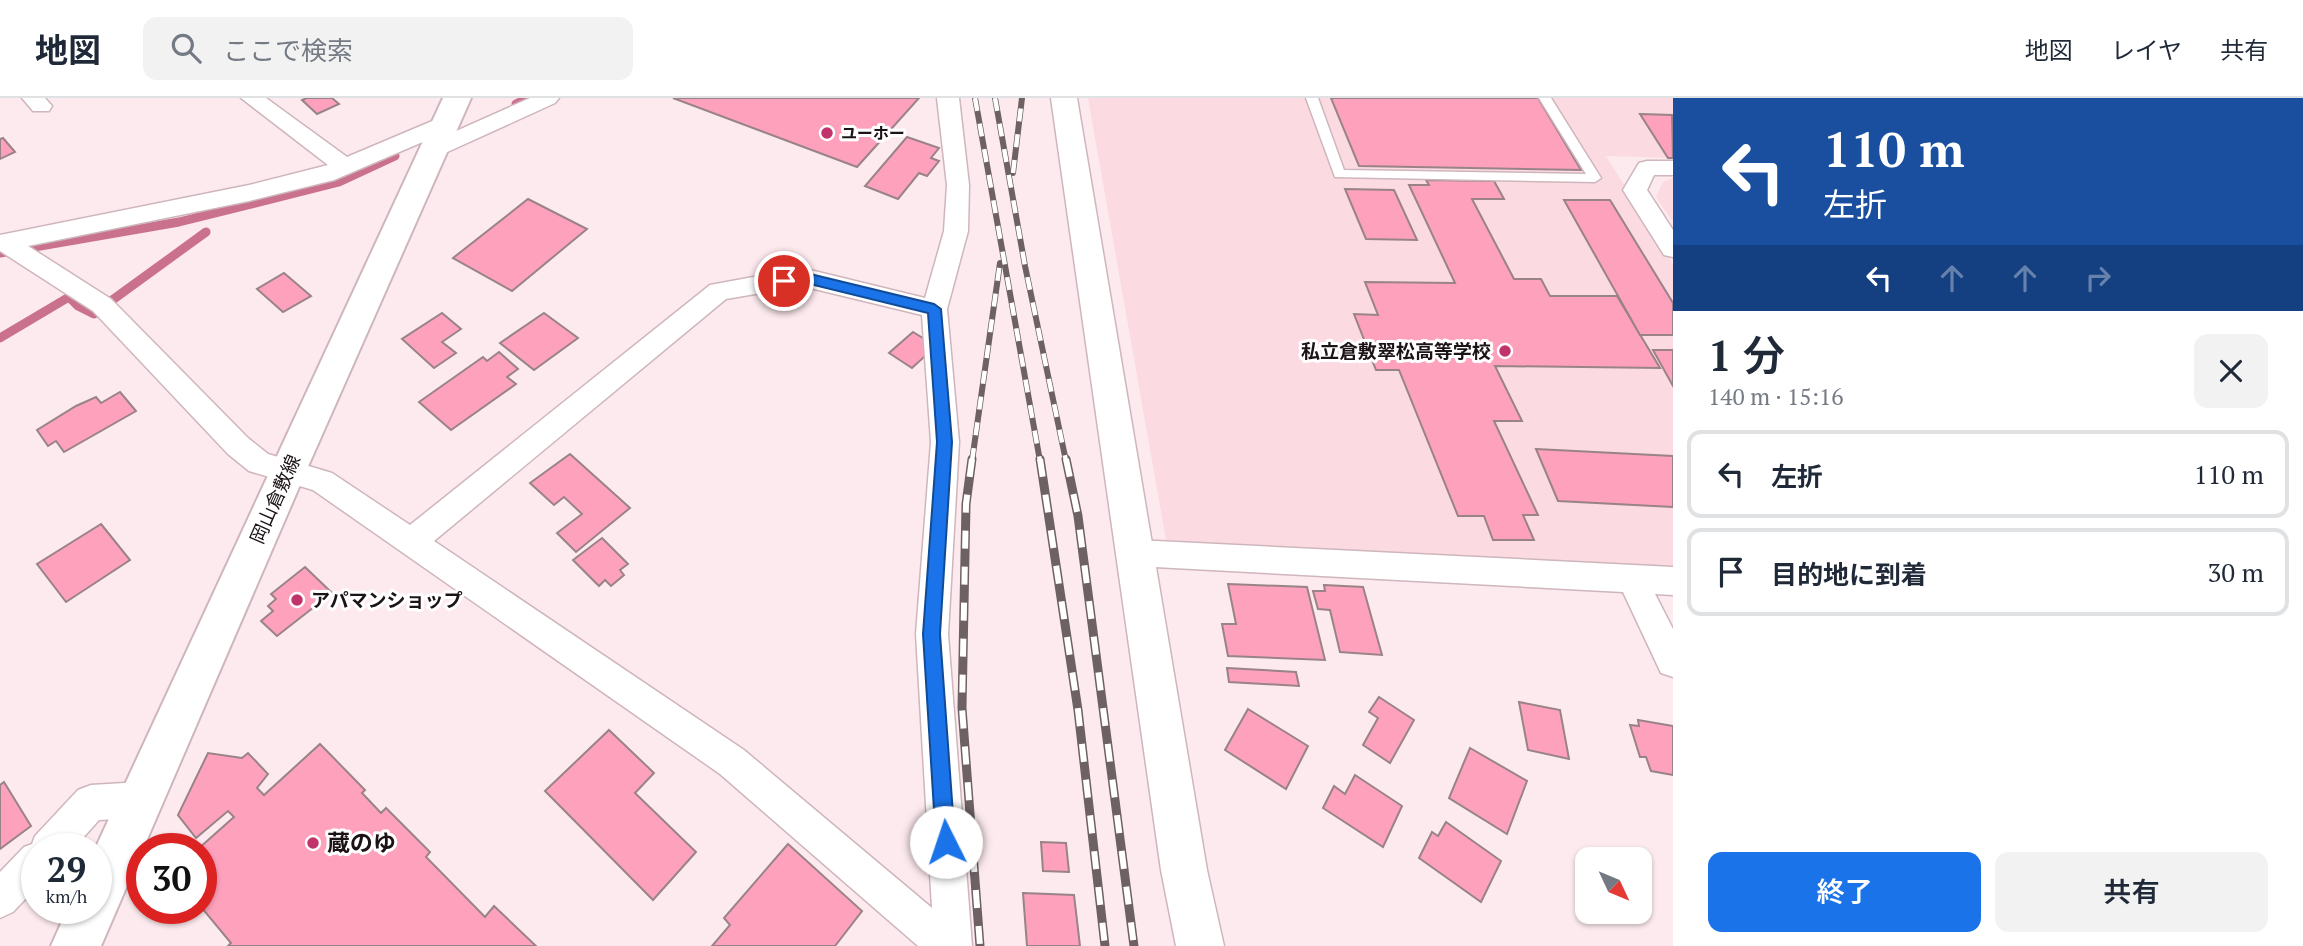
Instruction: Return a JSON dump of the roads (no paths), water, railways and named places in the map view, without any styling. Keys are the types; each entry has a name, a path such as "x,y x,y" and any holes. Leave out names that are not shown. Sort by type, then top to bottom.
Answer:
{"main road":[{"name":"岡山倉敷線","path":"112,866 287,471 446,124"},
{"path":"76,946 86,924"}],"street":[{"path":"252,98 345,167"},
{"path":"10,247 326,175 446,124 548,98"},
{"path":"948,98 958,185 956,231 934,309 945,442 932,634 953,946"},
{"path":"1064,98 1184,870 1200,946"},
{"path":"1673,168 1647,168 1635,190 1673,249"},
{"path":"10,247 102,305 238,446 259,463 322,481 732,762 947,946"},
{"path":"410,542 719,291 802,277 934,309"},
{"path":"1136,553 1673,581"},
{"path":"1632,579 1673,662"},
{"path":"63,833 91,803 141,800"},
{"path":"0,899 21,877"}],"lane":[{"path":"1312,98 1339,174 1595,177 1545,98"}],"waterway":[{"path":"516,104 528,98"},
{"path":"0,253 179,222 339,182 395,156"},
{"path":"111,301 206,232"},
{"path":"0,338 69,297 78,306 94,314"}],"railway":[{"path":"975,98 1040,461"},
{"path":"995,98 1025,266 1066,461"},
{"path":"1013,173 1022,98"},
{"path":"972,461 1000,263"},
{"path":"972,459 966,504 962,708 980,946"},
{"path":"1040,459 1078,710 1105,946"},
{"path":"1066,459 1078,516 1134,946"}],"place":[{"name":"ユーホー","path":"827,133"},
{"name":"私立倉敷翠松高等学校","path":"1505,351"},
{"name":"アパマンショップ","path":"297,600"},
{"name":"蔵のゆ","path":"313,843"}]}
